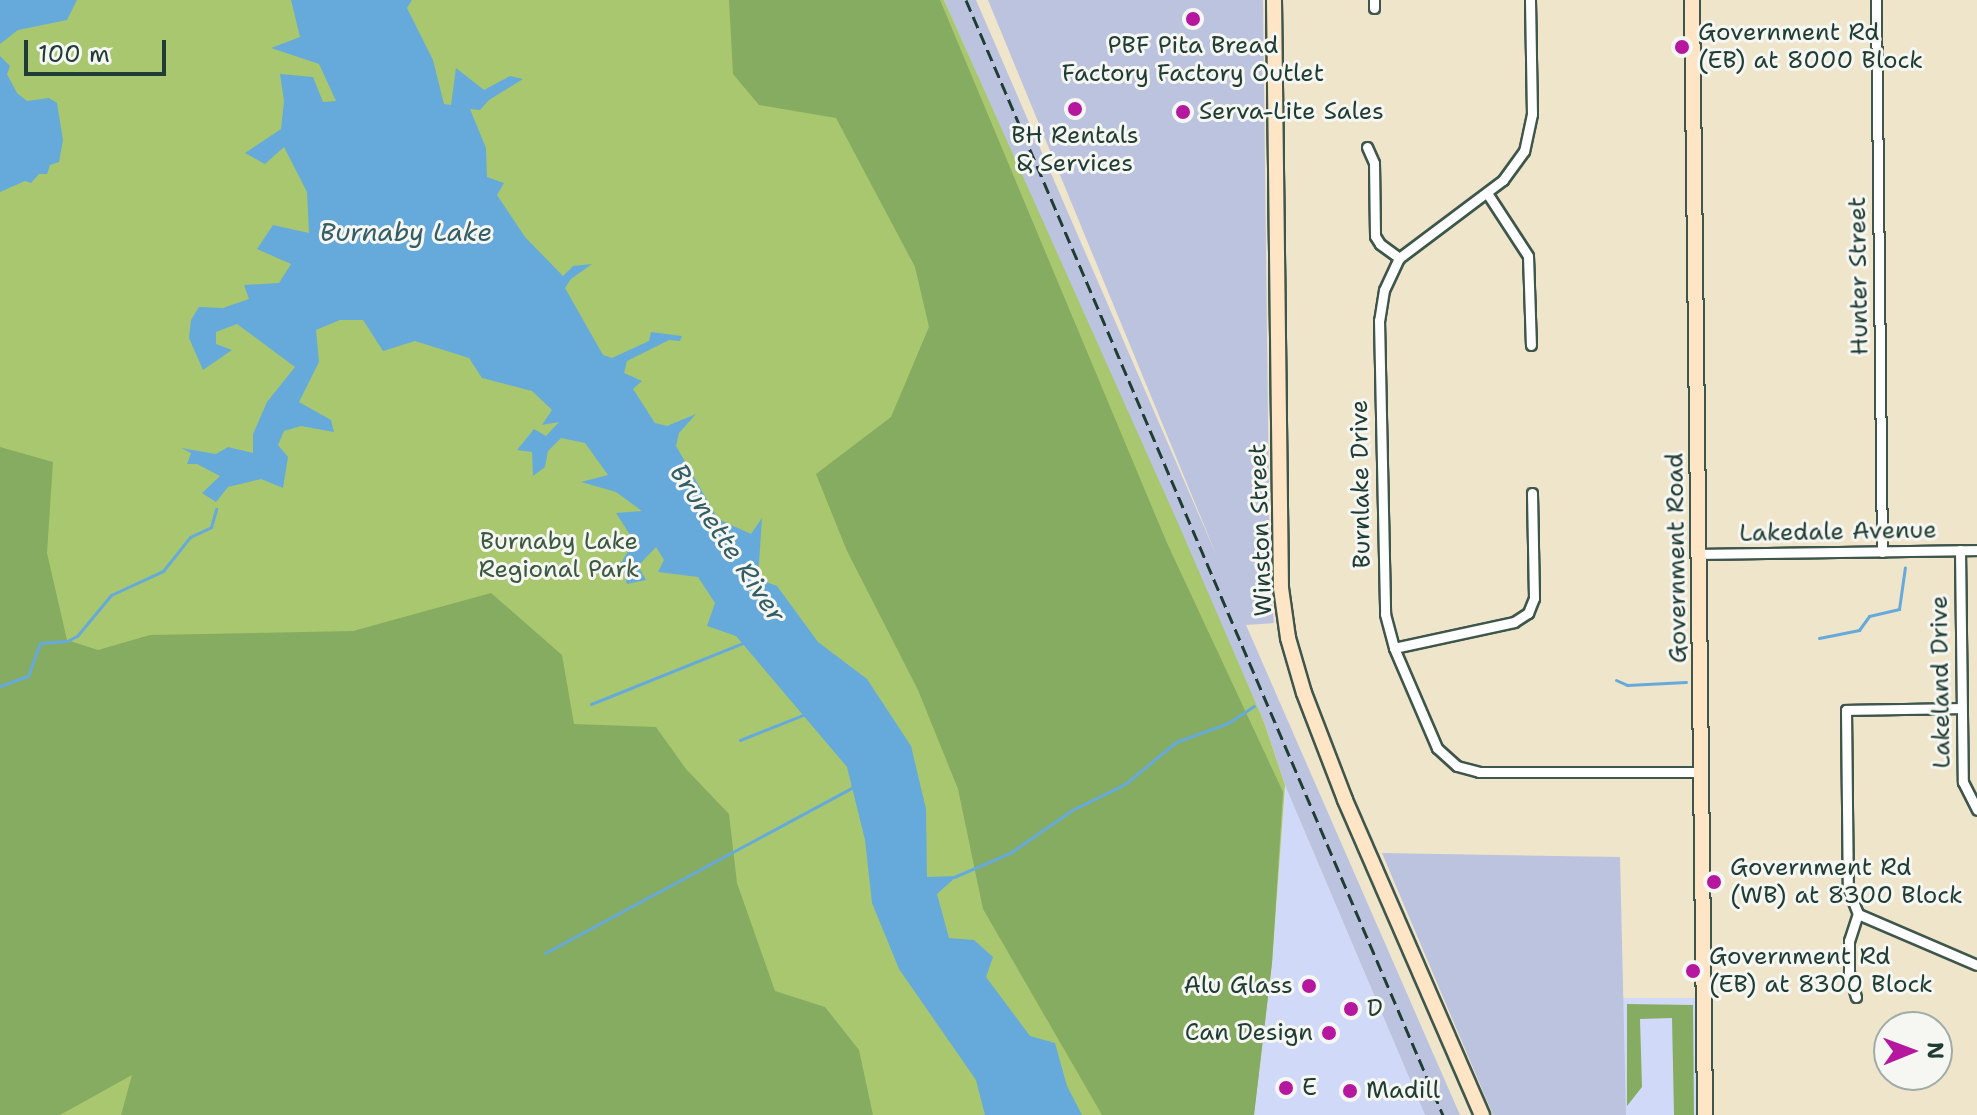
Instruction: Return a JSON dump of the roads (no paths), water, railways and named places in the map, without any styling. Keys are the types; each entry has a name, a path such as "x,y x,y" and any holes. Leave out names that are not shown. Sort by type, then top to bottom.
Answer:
{"street":[{"name":"Winston Street","path":"1274,0 1281,588 1288,638 1304,693 1345,800 1482,1115"},
{"path":"1367,147 1374,163 1375,236 1380,244 1399,258 1487,193 1519,160 1530,132 1530,0"},
{"name":"Government Road","path":"1692,0 1705,1115"},
{"name":"Hunter Street","path":"1876,0 1882,552"},
{"path":"1487,193 1528,256 1531,345"},
{"name":"Burnlake Drive","path":"1399,258 1384,290 1379,320 1382,583 1394,648 1437,748 1464,770 1702,772"},
{"path":"1394,648 1514,622 1528,613 1534,598 1532,493"},
{"name":"Lakeland Drive","path":"1960,550 1963,782 1977,810"},
{"name":"Lakedale Avenue","path":"1699,554 1977,550"},
{"path":"1856,997 1849,972 1849,941 1858,914 1848,889 1846,710 1961,708"},
{"path":"1858,914 1977,965"}],"water":[{"path":"0,0 77,0 67,20 18,30 0,44"},
{"name":"Burnaby Lake","path":"291,0 412,0 407,8 433,60 444,104 451,105 456,68 484,90 510,76 523,79 489,100 480,110 470,109 486,148 487,177 504,183 497,195 525,237 563,276 573,266 592,264 571,279 565,288 603,355 612,358 649,341 651,332 682,336 680,341 669,340 627,361 624,373 642,381 633,389 655,423 667,426 696,414 679,433 676,446 718,519 751,534 762,518 758,579 777,586 818,642 867,679 911,746 926,809 927,877 957,876 937,894 949,938 974,940 993,957 986,977 1030,1036 1055,1043 1067,1086 1082,1115 985,1115 976,1080 899,969 872,903 865,840 847,767 736,636 707,626 715,603 698,577 658,572 664,560 656,547 638,566 646,580 627,584 621,563 634,541 616,513 642,511 616,492 581,482 608,475 585,443 561,438 548,451 545,467 533,476 532,452 517,450 534,429 546,436 559,422 542,425 552,410 532,391 482,378 469,358 415,341 383,351 363,320 340,320 316,330 319,362 299,402 331,420 334,432 301,426 284,431 278,445 288,457 283,488 261,479 228,487 216,502 202,493 220,476 197,464 187,464 191,453 181,448 216,454 228,447 253,453 253,434 267,402 295,367 237,324 216,332 216,344 232,350 203,370 189,338 191,320 199,307 223,308 249,299 244,285 279,283 291,264 257,249 273,225 309,233 307,192 284,147 265,164 245,153 281,129 284,101 280,74 313,77 323,102 336,101 319,64 271,48 300,37"},
{"path":"0,56 10,66 7,74 17,93 27,101 49,98 57,103 63,140 59,162 50,165 47,174 39,174 31,183 25,181 0,192"}],"waterway":[{"path":"0,686 28,676 40,643 67,641 77,636 111,595 163,571 190,537 211,527 216,509"},
{"path":"1819,638 1859,630 1869,616 1899,609 1905,567"},
{"path":"591,704 743,643"},
{"path":"1616,680 1627,685 1686,682"},
{"path":"954,877 1010,853 1072,810 1125,784 1176,742 1228,723 1254,706"},
{"path":"740,740 803,715"},
{"path":"545,953 855,786"}],"railway":[{"path":"966,0 1443,1115"}],"place":[{"name":"PBF Pita Bread Factory Factory Outlet","path":"1193,19"},
{"name":"Government Rd (EB) at 8000 Block","path":"1682,47"},
{"name":"BH Rentals & Services","path":"1075,109"},
{"name":"Serva-Lite Sales","path":"1183,112"},
{"name":"Government Rd (WB) at 8300 Block","path":"1714,882"},
{"name":"Government Rd (EB) at 8300 Block","path":"1693,971"},
{"name":"Alu Glass","path":"1309,986"},
{"name":"D","path":"1351,1009"},
{"name":"Can Design","path":"1329,1033"},
{"name":"E","path":"1286,1088"},
{"name":"Madill","path":"1350,1091"}],"park label":[{"name":"Burnaby Lake Regional Park","path":"559,556"}],"water label":[{"name":"Brunette River","path":"728,543"}]}
